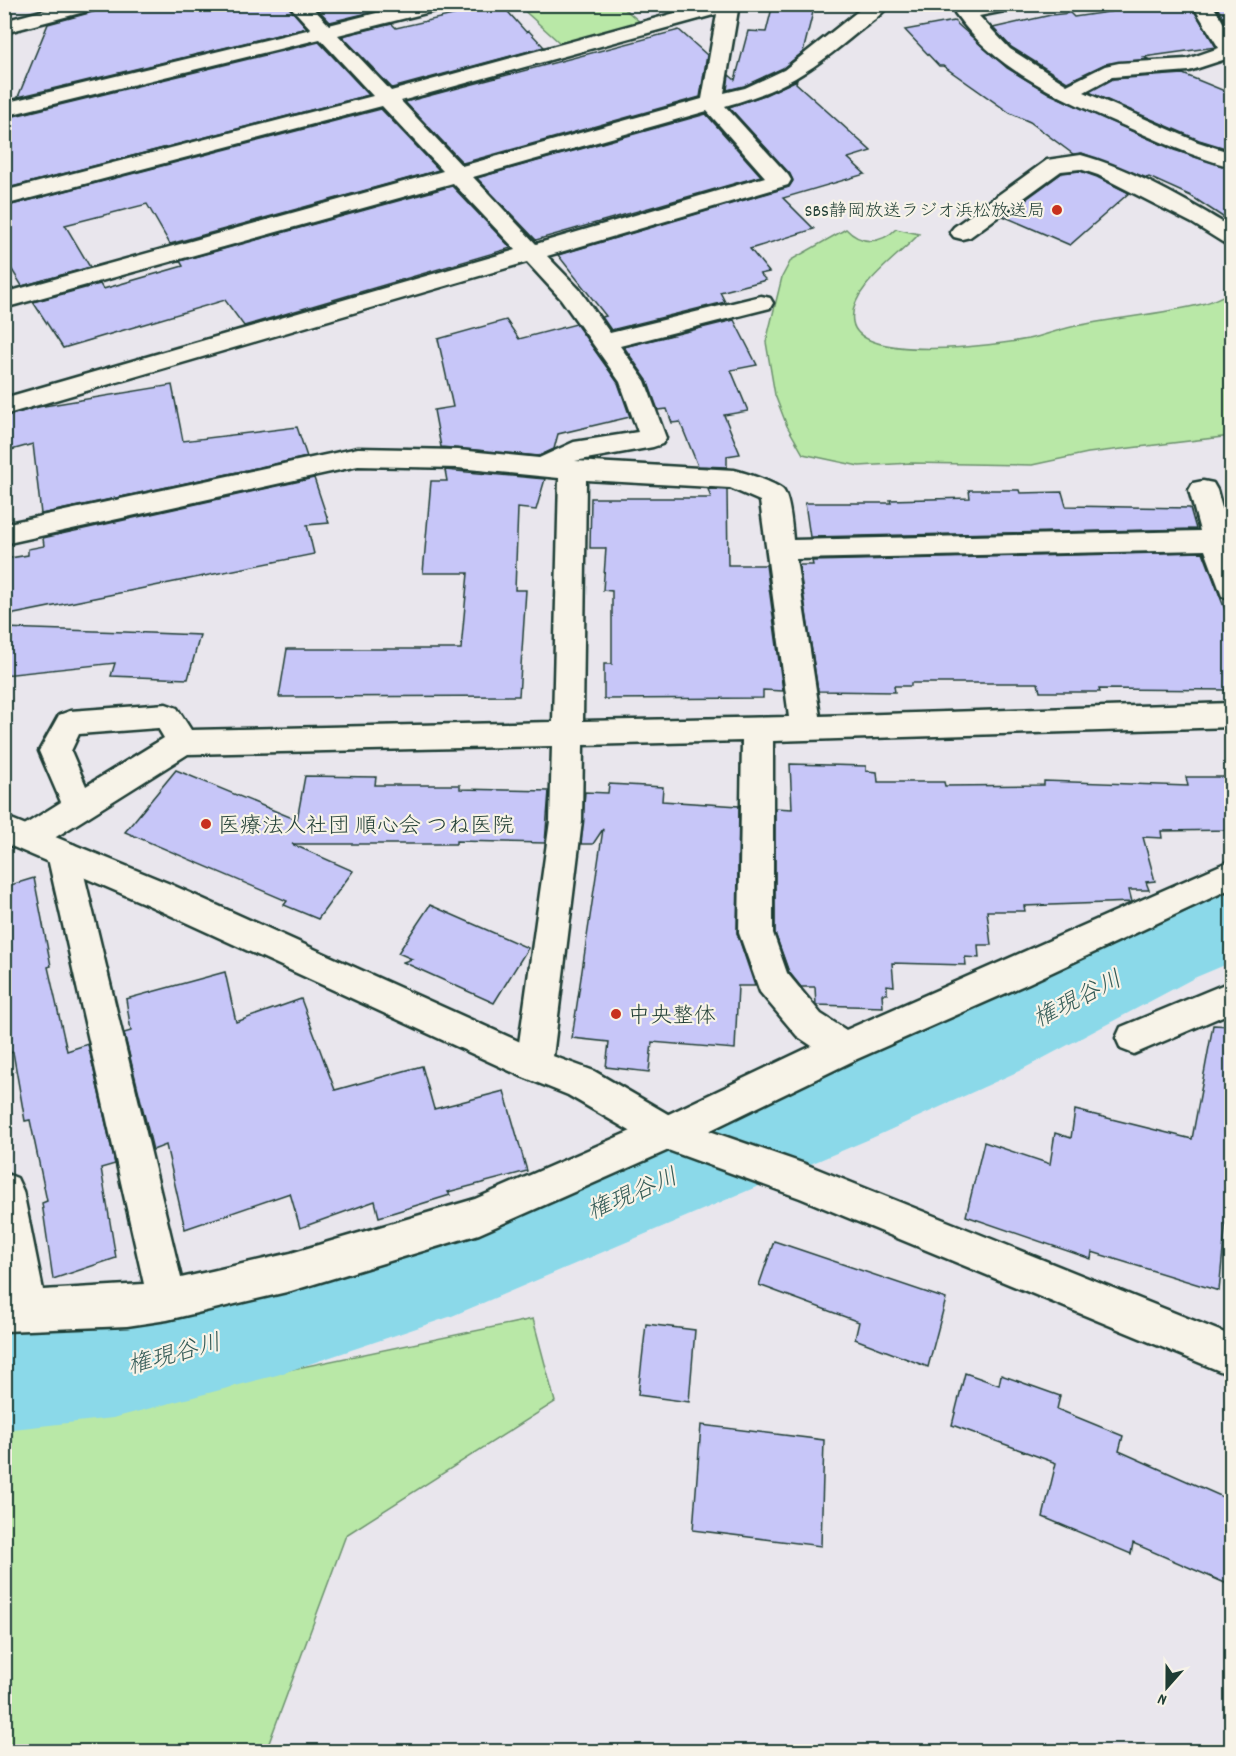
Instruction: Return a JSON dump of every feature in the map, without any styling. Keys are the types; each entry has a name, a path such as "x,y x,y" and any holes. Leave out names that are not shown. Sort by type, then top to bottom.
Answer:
{"street":[{"path":"4,27 92,4"},
{"path":"298,4 530,254 570,294 632,381 652,438 574,451 558,468 568,734 566,821 534,1065"},
{"path":"4,110 439,4"},
{"path":"4,301 752,92 791,74 818,56 880,4"},
{"path":"1013,4 964,13 1003,53 1050,85 1190,147 1232,160"},
{"path":"1068,93 1105,72 1119,69 1189,65 1232,49 1224,42 1202,4"},
{"path":"4,198 386,99 729,5 712,104"},
{"path":"4,407 780,180 712,104"},
{"path":"962,232 1055,165 1081,162 1106,170 1200,218 1232,238"},
{"path":"604,342 761,303"},
{"path":"4,534 357,457 458,459 734,479 773,496 806,728"},
{"path":"1203,490 1232,589"},
{"path":"779,550 1216,540"},
{"path":"17,833 79,807 182,742 758,730 1232,715"},
{"path":"79,807 55,751 70,723 166,716 182,742"},
{"path":"758,730 756,933 772,981 809,1025 844,1048"},
{"path":"17,833 158,894 534,1065 581,1083 668,1133 805,1182 1232,1356"},
{"path":"63,854 167,1300"},
{"path":"4,1191 16,1311 127,1306 167,1300 291,1272 479,1216 668,1133 844,1048 1017,972 1232,873"},
{"path":"1134,1038 1232,996"}],"green space":[{"path":"518,5 620,5 641,23 561,44"},
{"path":"846,229 858,238 871,241 884,238 896,229 919,234 866,285 853,310 853,322 861,335 879,343 903,347 961,347 1028,339 1074,326 1209,302 1231,292 1231,436 1088,453 1032,465 911,463 859,466 803,454 787,426 775,395 766,342 782,277 791,260"},
{"path":"533,1319 555,1402 346,1535 266,1751 5,1751 5,1429"}],"building":[{"path":"107,4 286,4 307,28 18,97 48,24 100,10"},
{"path":"313,4 375,4 380,10 330,22"},
{"path":"501,4 526,32 529,31 544,47 392,88 342,36 392,24 396,28"},
{"path":"773,4 815,4 803,52 783,68 744,86 727,90 729,75 735,80 748,31 766,32"},
{"path":"1164,4 1190,4 1216,47 1105,64 1067,82 1011,47 993,28 1051,15 1070,13 1074,17"},
{"path":"1215,4 1232,4 1232,32"},
{"path":"954,21 1007,68 1050,94 1174,150 1232,169 1232,223 1191,196 1149,177 1082,153 1073,154 1030,122 1010,113 943,66 939,66 905,30"},
{"path":"679,30 707,55 700,97 463,163 405,102"},
{"path":"319,42 369,95 4,189 4,129 10,117"},
{"path":"1183,74 1232,94 1232,150 1199,140 1089,92 1113,79"},
{"path":"797,80 796,83 871,151 848,158 865,174 783,198 814,229 750,249 769,272 760,274 766,280 720,292 725,302 611,330 602,317 606,316 558,255 789,187 793,181 790,174 729,107 765,95"},
{"path":"381,109 439,170 170,244 147,204 65,225 90,267 22,286 4,257 4,207"},
{"path":"706,114 761,176 536,240 477,178"},
{"name":"SBS静岡放送ラジオ浜松放送局","path":"1080,171 1129,193 1070,245 1003,216 1062,173"},
{"path":"452,186 511,248 244,326 225,300 63,348 33,302 100,284 103,289 183,266 180,261"},
{"path":"506,320 519,339 576,324 618,383 630,417 558,434 554,449 539,456 441,447 434,410 453,407 438,339"},
{"path":"734,320 757,365 731,370 748,411 724,415 740,454 727,456 727,467 698,466 680,422 672,423 667,409 658,410 647,380 624,347"},
{"path":"172,385 183,441 297,427 307,457 41,514 33,444 4,452 4,417 38,407"},
{"path":"445,470 545,479 536,510 518,508 515,590 526,590 519,696 279,697 287,649 461,649 468,573 423,573 431,481 447,481"},
{"path":"314,478 329,523 307,525 314,554 4,616 4,559 28,555 28,549 44,546 43,538"},
{"path":"708,489 727,490 728,565 766,565 783,691 763,690 763,698 604,699 604,664 612,664 612,591 603,590 606,548 590,548 591,498 711,498"},
{"path":"969,490 1019,490 1020,493 1062,492 1066,506 1190,508 1196,529 810,537 805,503 891,503 890,500 970,498"},
{"path":"1203,552 1232,628 1232,690 1099,689 1100,692 1040,692 1038,683 911,683 911,686 894,686 895,692 818,691 799,565 813,565 812,561"},
{"path":"4,628 200,635 188,679 111,676 115,663 4,675"},
{"path":"790,764 866,766 866,771 877,772 878,782 944,782 945,786 1044,785 1044,781 1188,786 1186,777 1232,777 1232,830 1161,831 1162,838 1143,837 1155,881 1146,882 1149,890 1129,890 1132,902 1024,906 1025,911 987,911 991,945 978,945 979,958 965,957 966,965 892,963 894,986 887,985 887,994 882,994 883,1007 816,1005 815,987 801,987 789,972 775,933 775,808 792,809"},
{"path":"176,770 297,820 305,776 376,777 375,785 460,785 460,789 549,791 545,843 456,841 456,844 292,844 353,871 318,919 284,905 287,901 125,832"},
{"path":"609,784 663,787 662,801 739,806 737,933 755,986 738,986 735,1049 652,1042 649,1072 606,1067 609,1042 572,1038 603,829 593,844 581,844 585,792 608,793"},
{"path":"34,878 51,966 48,967 67,1051 88,1044 115,1164 101,1168 116,1258 53,1279 42,1203 47,1201 30,1120 25,1121 13,1052 4,1055 4,887"},
{"path":"430,905 528,948 494,1003 403,962 412,959 398,953"},
{"path":"225,972 236,1022 301,999 335,1090 422,1066 434,1109 504,1091 527,1171 448,1192 450,1195 379,1217 375,1201 300,1228 290,1193 185,1229 166,1145 153,1150 124,1033 131,1031 126,999"},
{"path":"1213,1025 1232,1026 1232,1211 1227,1210 1219,1291 1092,1252 1091,1259 966,1216 984,1142 1050,1164 1055,1133 1071,1138 1075,1110 1192,1139"},
{"path":"774,1241 946,1299 928,1367 855,1339 859,1322 759,1285"},
{"path":"646,1324 695,1330 689,1402 638,1395"},
{"path":"965,1373 999,1385 1001,1375 1060,1396 1057,1409 1123,1436 1119,1451 1232,1501 1232,1586 1133,1543 1131,1554 1043,1517 1056,1463 952,1425"},
{"path":"701,1425 824,1440 821,1546 693,1530"}],"waterway":[{"name":"権現谷川","path":"4,1380 113,1368 277,1326 452,1269 840,1109 988,1044 1164,953 1232,924"}],"place":[{"name":"SBS静岡放送ラジオ浜松放送局","path":"1057,210"},
{"name":"医療法人社団 順心会 つね医院","path":"206,824"},
{"name":"中央整体","path":"616,1014"}]}
